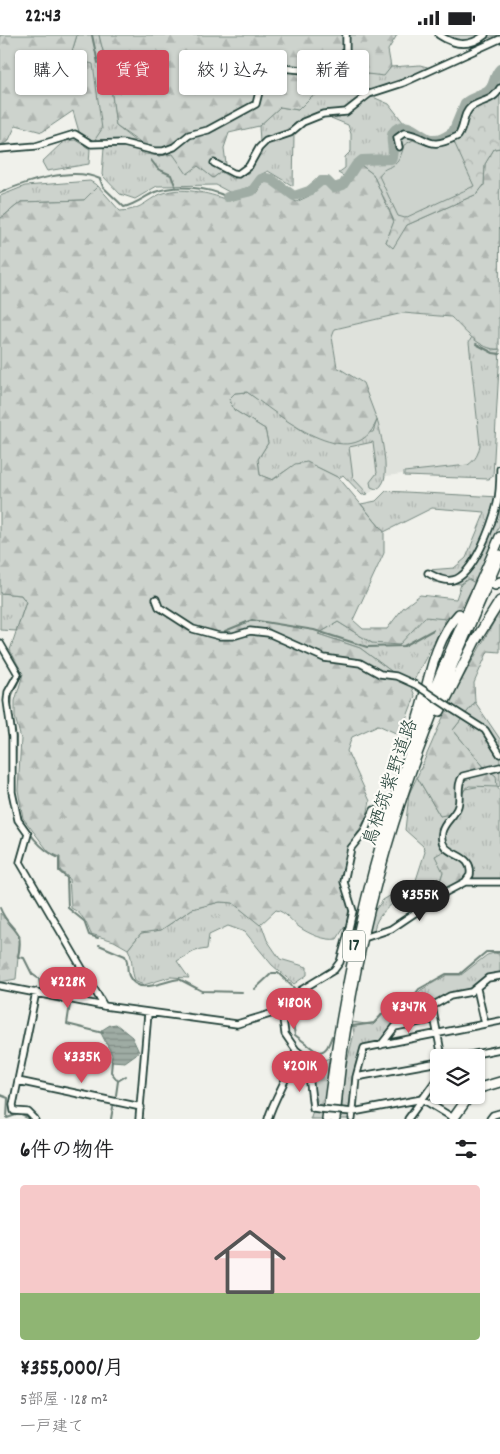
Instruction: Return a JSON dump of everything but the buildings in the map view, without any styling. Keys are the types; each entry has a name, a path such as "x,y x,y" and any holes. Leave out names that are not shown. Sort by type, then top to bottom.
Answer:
{"main road":[{"name":"鳥栖筑紫野道路","path":"335,1119 348,1012 369,913 410,764 428,705 500,537"},
{"name":"鳥栖筑紫野道路","path":"327,1119 340,1018 374,866 401,778 410,764 500,555"},
{"name":"17","path":"410,764 453,683 500,601"},
{"name":"17","path":"410,764 414,727 439,647 449,625 459,614"},
{"path":"485,1086 500,1082"},
{"path":"454,1119 464,1104"}],"street":[{"path":"0,149 36,146 75,134 91,144 123,143 155,151 163,151 174,147 189,135 208,130 256,104 259,92 251,77 242,73 242,65 250,63 258,66 314,71 342,57 346,51 346,35"},
{"path":"439,35 451,43 462,45 485,35"},
{"path":"214,163 233,173 238,173 249,166 259,148 266,141 290,133 303,122 318,116 346,112 369,94 404,83 500,39"},
{"path":"399,147 396,138 404,133 437,144 458,136 464,117 470,107 491,98 500,88"},
{"path":"428,573 443,580 451,581 464,574 471,565 490,526 497,505 500,469"},
{"path":"156,599 159,607 193,629 219,636 233,636 250,631 268,633 324,658 360,663 380,674 404,679 485,730 500,754"},
{"path":"0,643 3,644 18,674 8,692 7,701 12,737 11,781 14,805 18,820 28,834 20,862 104,1006"},
{"path":"367,937 392,929 446,892 465,882 470,875 470,863 466,858 446,850 443,845 443,830 457,810 459,784 463,776 500,767"},
{"path":"374,810 364,832 351,848 344,882 352,911 350,937 340,962 334,970 301,990 287,1009 283,1028 296,1050 307,1059 313,1108 352,1112 422,1099 454,1119"},
{"path":"465,882 500,882"},
{"path":"441,1049 432,1006 450,997 477,989 488,978 500,976"},
{"path":"0,986 148,1013 241,1024 287,1009"},
{"path":"477,989 485,1024"},
{"path":"35,1119 28,1112 14,1111 13,1105 36,992"},
{"path":"139,1119 148,1013"},
{"path":"381,1045 395,1027 434,1019"},
{"path":"352,1119 356,1077 364,1048 500,1021"},
{"path":"485,1052 500,1049"},
{"path":"268,1119 274,1101 291,1068 296,1050"},
{"path":"356,1077 430,1064"},
{"path":"18,1081 141,1107"},
{"path":"408,1119 430,1088"},
{"path":"490,1119 493,1115 500,1113"}],"shaded area":[{"path":"403,313 451,317 472,337 469,342 480,445 479,453 475,460 468,465 404,472 402,474 386,476 383,484 368,494 347,472 344,445 363,383 337,367 332,336 335,329"},
{"path":"116,1024 132,1037 139,1052 125,1062 111,1061 112,1055 101,1033 102,1030 110,1025"}],"green space":[{"path":"0,35 77,35 72,50 15,50 15,95 87,95 87,62 93,64 102,129 94,141 79,132 73,111 42,132 16,125 8,142 0,145"},
{"path":"77,35 99,35 103,50 97,50 97,95 112,95 116,126 135,141 94,141 81,95 87,95 87,50 72,50"},
{"path":"99,35 397,35 388,50 391,67 384,76 369,74 369,50 297,50 297,95 314,95 298,110 280,107 259,126 229,133 224,148 226,164 221,172 213,178 198,166 187,174 173,154 159,156 116,126 112,95 169,95 169,50 103,50"},
{"path":"436,35 499,35 468,47 461,47 446,42"},
{"path":"420,65 431,68 369,92 369,74 384,75 391,67"},
{"path":"500,73 500,148 494,149 485,164 484,185 477,194 407,225 393,248 386,242 394,221 373,174 361,165 366,160 384,162 392,160 396,152 395,136 405,129 435,141 454,134 464,108 472,101 489,94"},
{"path":"361,95 340,111 316,113 300,119 287,133 260,142 259,126 280,107 298,110 312,96"},
{"path":"373,97 389,104 403,122 390,129 388,142 390,152 385,158 371,157 361,159 345,177 338,173 345,168 345,157 351,151 351,134 348,125 331,118 351,113"},
{"path":"294,135 293,186 268,171 260,175 252,186 231,193 216,185 157,186 135,199 120,194 102,175 104,147 128,146 145,154 159,156 173,153 198,165 213,178 221,172 233,179 248,173 265,145"},
{"path":"75,140 90,149 89,164 47,171 42,162 64,141"},
{"path":"413,140 433,146 443,146 454,142 474,186 405,218 398,216 379,176 385,169 395,164 404,145"},
{"path":"500,148 499,349 492,349 479,343 451,317 403,313 335,329 332,337 337,367 363,383 377,420 366,437 351,443 333,443 314,436 276,414 247,392 235,393 229,399 234,410 265,429 268,443 258,459 260,475 273,480 295,464 307,462 339,478 384,532 384,553 353,620 363,629 387,629 403,608 420,595 456,599 461,584 468,579 475,583 461,608 446,619 425,617 399,645 372,643 338,622 318,634 360,648 411,686 415,696 400,735 378,725 352,737 347,751 370,801 367,816 348,850 340,881 349,907 347,923 337,939 327,939 303,930 280,911 276,910 260,925 233,903 220,902 192,909 161,930 141,933 128,949 114,941 91,934 86,922 71,908 69,878 60,870 60,857 49,852 23,818 18,790 21,739 15,717 15,701 23,674 10,650 26,602 21,595 0,593 0,219 21,202 84,200 98,186 120,211 135,209 161,194 182,190 199,192 229,201 258,192 263,183 271,181 296,202 309,196 316,185 325,184 336,192 344,187 361,165 373,174 394,222 386,242 407,225 477,194 484,185 485,164 494,149"},
{"path":"90,181 98,186 84,200 21,202 0,219 0,196 25,186"},
{"path":"472,337 493,350 500,349 493,476 489,479 404,476 404,472 468,465 475,459 480,445 469,342"},
{"path":"247,392 310,436 373,432 377,420 385,463 382,485 376,489 371,487 370,482 377,473 373,442 349,447 353,478 368,494 362,495 343,475 339,478 311,465 298,465 272,480 260,475 258,459 268,443 265,429 234,410 229,399 235,393"},
{"path":"386,491 500,497 500,524 475,583 468,579 461,584 433,582 428,570 454,568 466,558 485,512 432,508 384,532 361,504 376,501"},
{"path":"0,593 21,595 26,602 16,631 0,630"},
{"path":"500,611 500,652 488,651 474,683 475,702 453,730 484,767 496,776 497,787 469,786 465,789 451,814 440,816 417,777 450,701"},
{"path":"425,616 446,619 411,686 360,648 318,634 338,622 372,643"},
{"path":"475,702 500,739 500,786 497,787 500,791 500,879 464,880 443,872 437,891 418,887 391,905 379,917 374,931 368,932 372,914 383,900 416,880 425,852 423,846 405,830 409,794 417,777 440,816 457,805 465,789 481,786 496,776 484,767 453,730"},
{"path":"444,851 464,860 469,869 464,880 440,894 437,891 443,872 435,856"},
{"path":"220,902 233,903 262,926 267,940 280,959 307,967 307,975 294,984 272,965 245,932 228,926 209,935 207,949 195,951 177,961 189,978 170,977 144,985 136,982 128,949 141,933 161,930 192,909"},
{"path":"0,913 20,936 16,979 0,982"},
{"path":"500,954 500,974 471,991 430,1005 433,1018 394,1025 380,1043 363,1045 355,1077 351,1119 341,1119 344,1075 354,1033 352,1022 373,1025 385,1012 402,1013 407,1011 421,990 447,975 461,975 487,955"},
{"path":"329,1058 323,1119 310,1119 317,1100 311,1085 314,1065"}],"waterway":[{"path":"92,35 97,58"},
{"path":"227,197 252,191 261,179 266,178 271,179 294,196 309,191 321,181 327,181 334,188 343,185 356,165 362,160 391,159 393,155 392,136 396,129 401,127 411,128 425,137 435,140 453,132 465,103 488,91 500,69"},
{"path":"151,160 158,169 171,175 176,188"},
{"path":"0,193 36,180 77,174 89,175 100,179 103,187 124,207 155,192 181,187 211,191 227,197"},
{"path":"476,344 493,353 500,354"},
{"path":"225,631 252,620 314,630 367,647 404,646 433,630"},
{"path":"11,711 12,695 21,675"},
{"path":"12,715 16,737 15,770"},
{"path":"19,812 21,819 34,839 59,858 59,871 67,878 68,908 84,921 89,935 98,938"},
{"path":"0,908 18,934 20,940 18,957 24,958 32,974 39,979 41,990"},
{"path":"99,945 125,956 129,976 138,985 151,986 179,979 202,991 242,992"},
{"path":"353,1026 374,1023 387,1009 403,1011 419,989 446,974 460,974 486,952 500,952"},
{"path":"255,989 272,973 278,973 294,988"},
{"path":"301,997 303,1005 293,1024 295,1035 317,1052 325,1049 332,1036"},
{"path":"43,998 70,1004 67,1024 103,1033"},
{"path":"112,1061 111,1072 118,1081"},
{"path":"116,1095 118,1081 126,1076"},
{"path":"0,1095 8,1098 7,1118 19,1114 30,1119"},
{"path":"111,1119 113,1107"}]}
